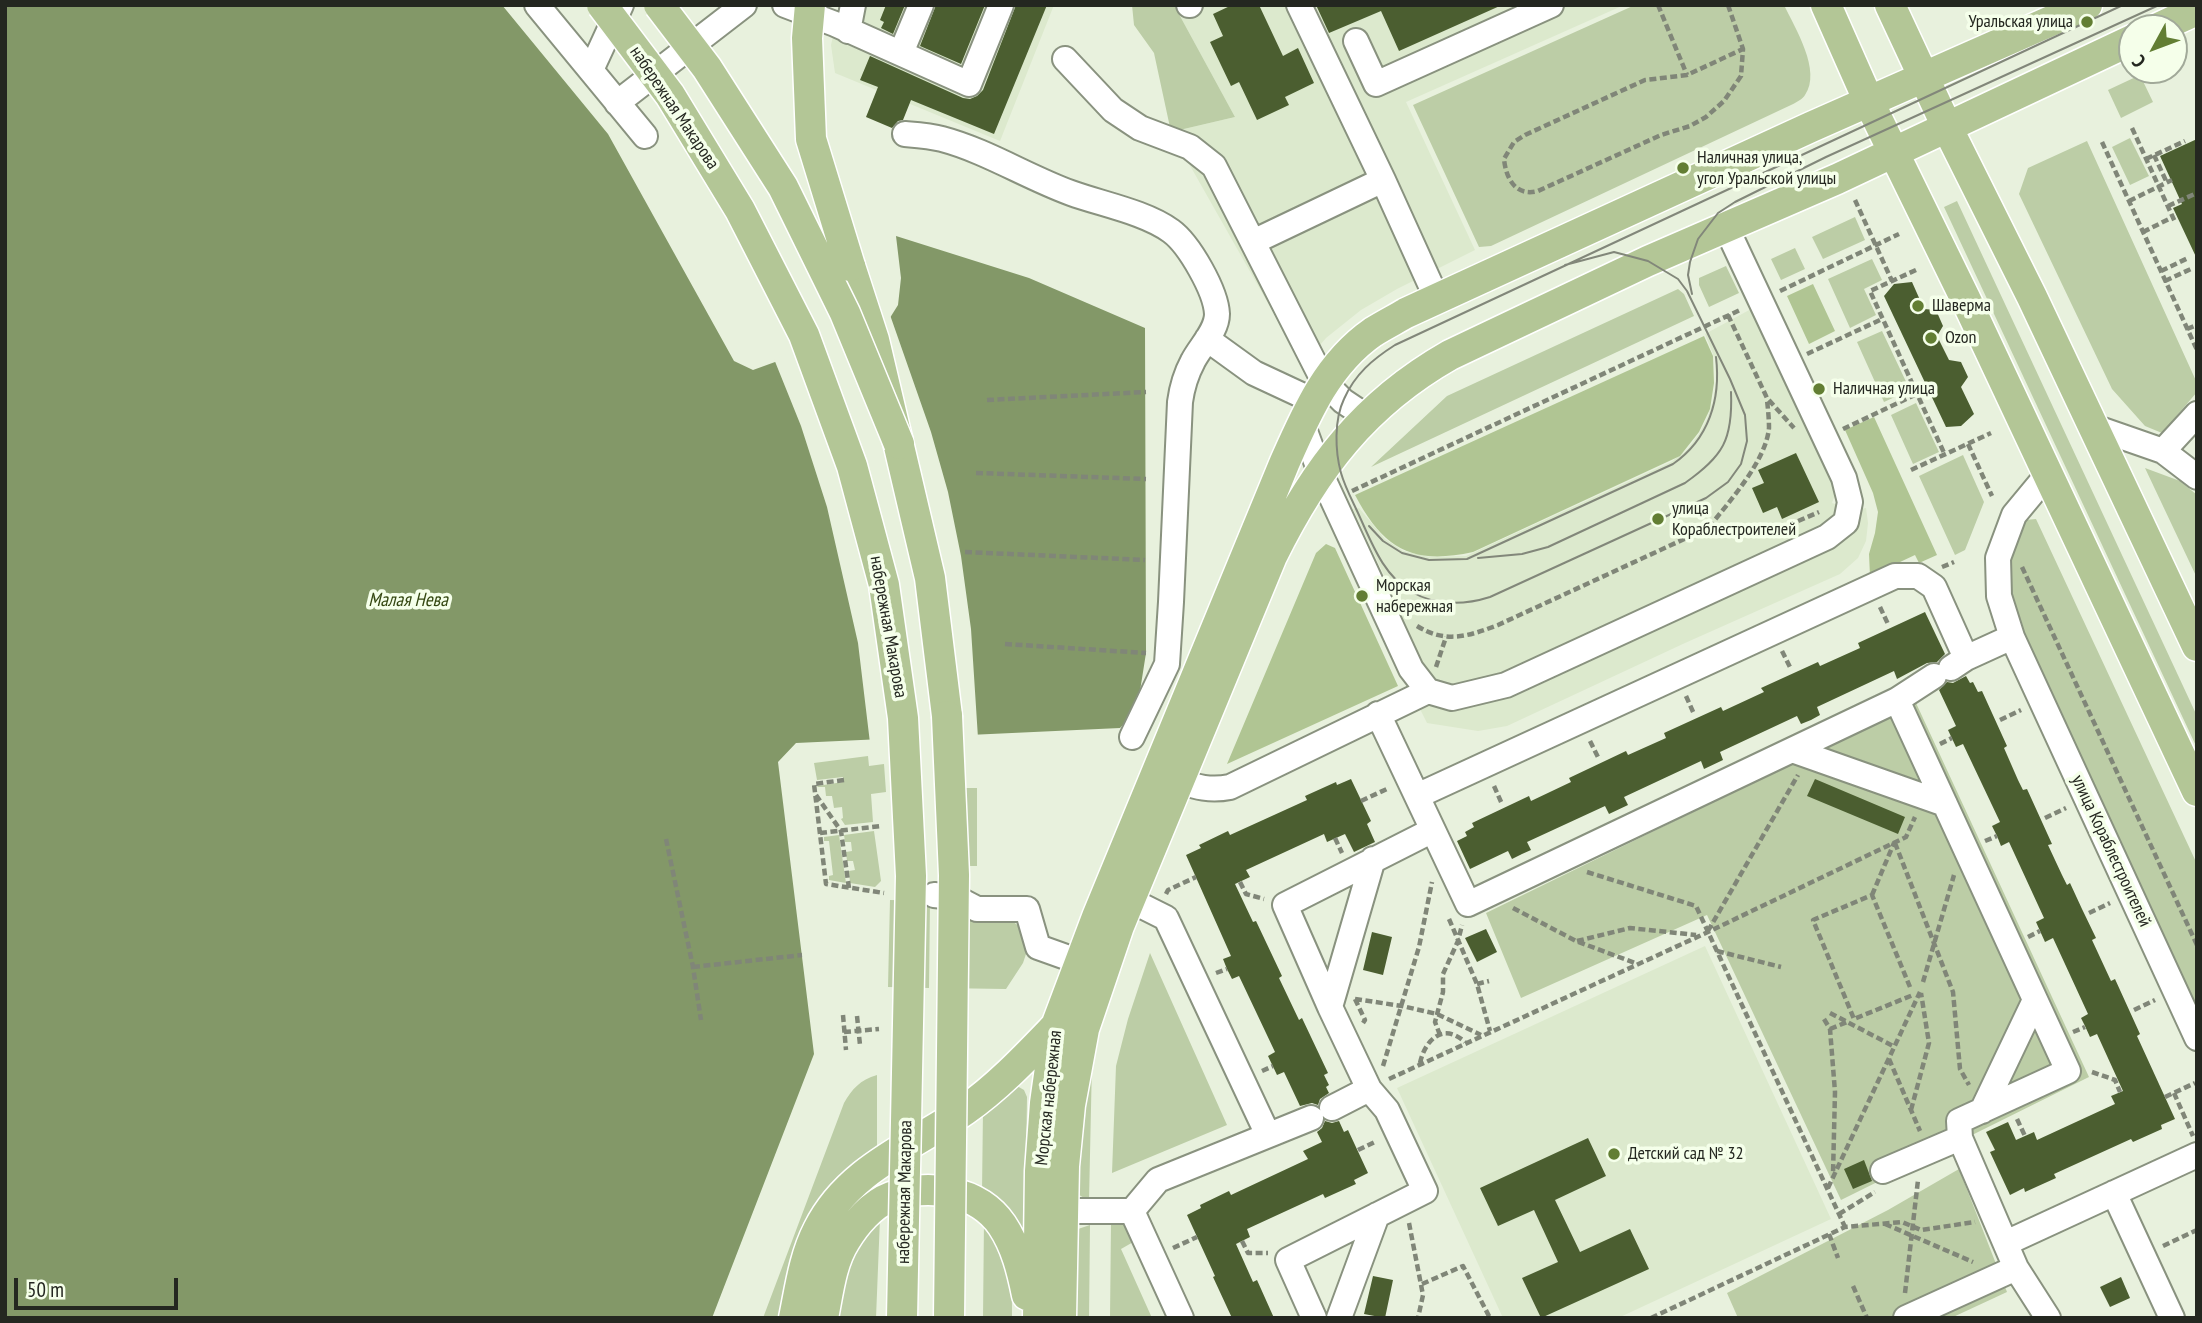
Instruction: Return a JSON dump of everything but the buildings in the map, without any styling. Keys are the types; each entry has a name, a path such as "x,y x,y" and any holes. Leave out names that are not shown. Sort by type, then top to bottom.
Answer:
{"main road":[{"name":"набережная Макарова","path":"602,5 670,94 733,198 804,335 852,466 884,585 903,718 911,876 902,1318"},
{"path":"659,5 707,68 783,187 845,313 899,444"},
{"path":"810,5 807,38 811,139 874,340 899,444 930,578 947,716 954,875 949,1318"},
{"path":"1826,5 1869,102 2197,791"},
{"path":"1890,5 2197,646"},
{"path":"1313,402 1337,365 1351,349 1374,331 1437,299 2087,5"},
{"path":"1320,472 1367,417 1411,379 1450,355 1648,261 1894,152 2118,47"},
{"name":"Морская набережная","path":"1038,1318 1040,1171 1045,1102 1056,1026 1108,892 1313,402"},
{"name":"Морская набережная","path":"1061,1318 1064,1166 1070,1105 1084,1029 1142,906 1178,781 1272,556 1293,512 1320,472"},
{"path":"794,1318 814,1240 837,1201 861,1176 965,1110 994,1088 1056,1026"},
{"path":"823,1318 834,1268 843,1243 857,1224 889,1197 921,1191 958,1193 981,1204 1001,1223 1020,1261 1031,1318"}],"street":[{"path":"537,5 645,136"},
{"path":"591,70 621,5"},
{"path":"617,103 744,5"},
{"path":"785,5 835,24 969,84 1001,5"},
{"path":"848,31 853,5"},
{"path":"901,53 921,5"},
{"path":"1299,5 1437,299"},
{"path":"1356,41 1376,85 1551,5"},
{"path":"1065,59 1113,110 1140,128 1190,147 1214,166 1252,242 1313,402 1320,472 1411,669 1428,691 1452,698 1506,685 1827,537 1846,522 1850,502 1844,478 1726,227"},
{"path":"905,134 942,138 1069,192 1132,212 1171,232 1195,259 1212,292 1217,316 1208,339 1184,381 1180,402 1167,664 1132,737"},
{"path":"1252,242 1383,180"},
{"path":"1208,339 1254,373 1313,402 1343,401 1367,417"},
{"path":"2163,451 2197,414"},
{"path":"2094,427 2163,451 2197,477"},
{"name":"улица Кораблестроителей","path":"2048,474 2014,515 1998,558 1999,596 2012,637 2197,1038"},
{"path":"1413,787 1895,576 1919,576 1934,587 1950,667"},
{"path":"1378,714 1468,905 1556,862 1800,753 1897,700 1950,667 2012,637"},
{"path":"1178,781 1215,790 1230,787 1428,691"},
{"path":"1897,700 1935,801 1963,843 2068,1071 1959,1121 1960,1138 2006,1243 2009,1271 2048,1318"},
{"path":"1800,753 1935,801"},
{"path":"1314,1318 1289,1260 1425,1191 1285,905 1433,830"},
{"path":"1332,1001 1373,859"},
{"path":"934,895 954,897 977,909 1027,909 1038,947 1080,962"},
{"path":"1142,906 1166,918 1268,1135"},
{"path":"1982,1111 2035,1000"},
{"path":"1132,1212 1158,1180 1322,1113 1374,1087"},
{"path":"1883,1171 1960,1138"},
{"path":"2006,1243 2197,1155"},
{"path":"2114,1193 2172,1318"},
{"path":"1063,1211 1132,1212"},
{"path":"1132,1212 1181,1318"},
{"path":"1339,1318 1377,1215"},
{"path":"1905,1311 2009,1271"}],"path":[{"path":"1658,5 1687,75"},
{"path":"1728,5 1743,49 1741,76 1724,101 1706,117 1538,191 1521,192 1513,186 1504,159 1514,142 1525,135 1645,80 1687,75 1743,49"},
{"path":"2132,128 2174,220 2143,232"},
{"path":"2146,159 2185,141"},
{"path":"2102,142 2197,350"},
{"path":"2129,201 2170,182 2154,155"},
{"path":"2168,206 2197,193"},
{"path":"1855,200 1892,281"},
{"path":"1349,493 1899,234"},
{"path":"2161,271 2188,258"},
{"path":"2165,281 2193,268"},
{"path":"1916,270 1870,291 1945,454"},
{"path":"1728,315 1767,398 1802,437"},
{"path":"1806,354 1882,318"},
{"path":"2188,332 2197,325"},
{"path":"2188,332 2197,335"},
{"path":"987,400 1146,392"},
{"path":"1842,429 1917,394"},
{"path":"1408,621 1427,632 1447,637 1469,636 1708,528 1745,483 1758,460 1769,430 1767,398"},
{"path":"1911,470 1991,433"},
{"path":"1968,444 1992,496"},
{"path":"976,473 1146,479"},
{"path":"1708,528 1766,535 1823,510"},
{"path":"965,552 1145,560"},
{"path":"2020,563 2197,945"},
{"path":"1005,644 1146,653"},
{"path":"2000,720 2022,709"},
{"path":"1707,932 1800,753"},
{"path":"844,780 814,784 826,884 884,893"},
{"path":"1362,801 1413,787"},
{"path":"815,792 841,831 849,888"},
{"path":"1374,1087 1420,1063 1895,843 1906,837 1935,801"},
{"path":"2045,818 2067,808"},
{"path":"820,833 881,826"},
{"path":"666,839 693,967 701,1020"},
{"path":"1854,1019 1813,920 1872,895 1895,843"},
{"path":"1895,843 1953,992 1960,1069 1982,1111"},
{"path":"1923,982 1963,843"},
{"path":"1556,862 1696,906 1845,1227"},
{"path":"1142,906 1196,877"},
{"path":"1374,1087 1419,947 1432,880 1438,892"},
{"path":"1240,882 1246,894 1264,899"},
{"path":"1872,895 1910,987"},
{"path":"2088,913 2111,902"},
{"path":"1440,1035 1435,1022 1443,992 1443,974 1458,940 1468,905"},
{"path":"1468,905 1458,940 1477,984 1490,1031"},
{"path":"1468,905 1637,964"},
{"path":"1576,941 1630,928 1699,936"},
{"path":"1716,950 1781,967"},
{"path":"693,967 802,955"},
{"path":"1477,984 1489,981"},
{"path":"1827,1189 1920,992 1929,1043 1911,1110"},
{"path":"1830,1029 1913,995"},
{"path":"2134,1010 2157,999"},
{"path":"1332,1001 1402,1006 1437,1014 1481,1035"},
{"path":"1830,1013 1895,1046"},
{"path":"842,1014 846,1050"},
{"path":"857,1016 860,1045"},
{"path":"1824,1019 1830,1029 1835,1092 1833,1177"},
{"path":"844,1032 879,1029"},
{"path":"1420,1063 1423,1049 1431,1039 1444,1034 1461,1038 1465,1042"},
{"path":"1889,1058 1911,1110 1925,1153 1913,1226 1905,1311"},
{"path":"2092,1072 2115,1080 2120,1092"},
{"path":"2165,1097 2195,1083"},
{"path":"2174,1093 2197,1143"},
{"path":"1839,1214 1876,1191 1883,1171"},
{"path":"1404,1201 1422,1284 1423,1294 1418,1318"},
{"path":"1651,1318 1845,1227 1902,1222 1921,1230 1995,1219"},
{"path":"1884,1224 2009,1271"},
{"path":"2157,1249 2197,1230"},
{"path":"1829,1234 1838,1258"},
{"path":"1242,1241 1248,1253 1271,1253"},
{"path":"1422,1284 1463,1266 1490,1318"},
{"path":"1853,1286 1867,1318"}],"shaded area":[{"path":"840,5 1054,5 1000,141 835,73 831,45"},
{"path":"1132,5 1174,5 1235,117 1171,132 1154,53 1134,25"},
{"path":"1174,5 1624,5 1406,102 1475,250 1361,310 1326,338 1303,365 1171,132 1235,117"},
{"path":"1635,5 1784,5 1809,62 1809,85 1805,95 1791,105 1491,246 1479,247 1413,105"},
{"path":"2121,84 2144,84 2153,102 2121,118 2108,90"},
{"path":"2130,138 2149,176 2130,185 2112,147"},
{"path":"2087,141 2197,383 2197,392 2162,433 2145,426 2112,389 2019,194 2028,168"},
{"path":"1957,201 2197,716 2197,748 1944,207"},
{"path":"1855,217 1865,240 1823,259 1812,237"},
{"path":"1795,248 1805,269 1781,280 1771,259"},
{"path":"1872,259 1882,280 1864,289 1876,315 1850,328 1828,279"},
{"path":"1726,266 1739,293 1709,307 1699,285 1699,278"},
{"path":"1813,284 1835,331 1809,344 1787,296"},
{"path":"1678,289 1684,294 1694,316 1371,467 1447,396"},
{"path":"1753,308 1829,468 1836,492 1832,503 1853,510 1866,508 1866,541 1858,558 1840,574 1507,726 1478,731 1427,723 1385,639 1404,630 1398,605 1353,509 1359,508 1385,539 1403,551 1430,557 1466,556 1671,462 1687,450 1699,434 1713,401 1715,359 1705,334"},
{"path":"1882,331 1910,390 1884,402 1857,342"},
{"path":"1704,336 1713,356 1714,383 1710,409 1699,432 1680,456 1473,552 1433,556 1402,549 1377,529 1355,495"},
{"path":"1916,403 1939,452 1913,464 1891,415"},
{"path":"1874,417 1937,555 1919,563 1915,555 1870,576 1869,554 1878,512 1873,493 1845,430"},
{"path":"1963,455 1984,502 1965,550 1955,555 1919,476"},
{"path":"2145,468 2180,481 2197,495 2197,578"},
{"path":"2036,519 2197,864 2197,1012 2034,663 2010,596 2005,557 2025,520"},
{"path":"1326,544 1335,548 1398,686 1227,764 1316,553"},
{"path":"1916,703 2089,1077 1841,1200 1707,915 1521,998 1486,913"},
{"path":"868,756 869,766 884,764 886,792 871,794 873,822 845,825 841,819 842,807 834,808 832,796 826,796 825,787 817,786 843,782 843,777 817,780 814,763"},
{"path":"942,788 977,788 977,866 942,866"},
{"path":"874,831 881,881 875,887 850,883 849,871 855,870 853,861 847,861 846,852 852,851 851,842 845,842 844,835"},
{"path":"839,835 846,883 829,880 829,876 833,875 829,841 824,841 824,837"},
{"path":"890,900 930,901 929,988 888,987"},
{"path":"942,901 1011,920 1021,928 1027,951 1023,963 1006,989 940,988"},
{"name":"Детский сад № 32","path":"1705,946 1831,1219 1618,1318 1503,1318 1397,1088"},
{"path":"1150,953 1227,1125 1112,1173 1116,1066"},
{"path":"1092,1062 1089,1201 1076,1193 1082,1113"},
{"path":"877,1075 877,1153 782,1318 763,1318 844,1103 857,1086"},
{"path":"1017,1086 1024,1090 1027,1097 1023,1233 982,1192 983,1110"},
{"path":"1959,1169 2007,1292 1951,1318 1738,1318 1727,1293 1888,1210"},
{"path":"880,1218 876,1318 834,1318 852,1248"},
{"path":"984,1220 1004,1254 1010,1278 1012,1318 983,1318"},
{"path":"1111,1224 1127,1224 1135,1241 1121,1249 1152,1318 1110,1318"},
{"path":"1090,1225 1089,1318 1074,1318 1075,1230"}],"water":[{"name":"Малая Нева","path":"5,5 502,5 608,134 734,361 753,370 888,321 898,305 901,278 896,236 1029,278 1145,328 1146,653 1137,710 1120,728 796,743 778,762 814,1054 712,1318 5,1318"}],"pier":[{"path":"889,312 931,432 948,492 961,556 971,629 978,738 870,743 858,643 827,507 801,426 774,359 886,318"}],"tram line":[{"path":"1565,265 1614,252 1648,261 1678,279 1687,291 1745,415 1747,441 1741,464 1728,482 1706,498 1490,597 1451,603 1421,597 1393,577 1379,557 1347,488 1339,464 1336,436 1338,416 1348,390 1372,362 1395,345 1486,302 1577,260 2123,5"},
{"path":"1692,294 1688,275 1698,239 1718,213 1735,202 1826,157 2159,5"},
{"path":"1369,526 1383,541 1402,553 1429,560 1467,559 1673,464 1696,443 1710,417 1716,388 1716,357"},
{"path":"1478,558 1522,554 1548,547 1685,483 1708,464 1723,445 1730,423 1731,392"}],"place":[{"name":"Уральская улица","path":"2087,22"},
{"name":"Наличная улица, угол Уральской улицы","path":"1683,168"},
{"name":"Шаверма","path":"1918,306"},
{"name":"Ozon","path":"1931,338"},
{"name":"Наличная улица","path":"1819,389"},
{"name":"улица Кораблестроителей","path":"1658,519"},
{"name":"Морская набережная","path":"1362,596"},
{"name":"Детский сад № 32","path":"1614,1154"}]}
